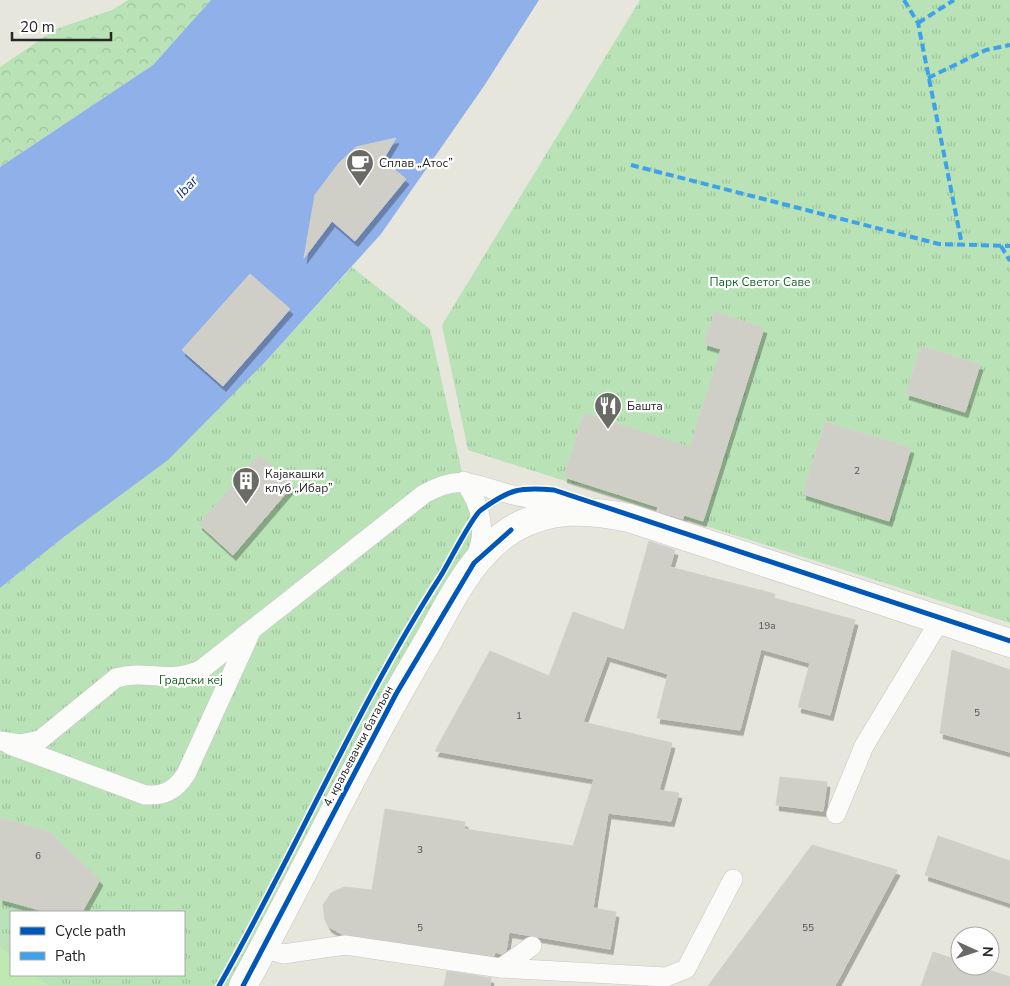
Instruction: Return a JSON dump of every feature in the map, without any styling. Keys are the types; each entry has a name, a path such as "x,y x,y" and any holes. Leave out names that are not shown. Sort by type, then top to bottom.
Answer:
{"street":[{"name":"4. краљевачки батаљон","path":"242,986 396,694 474,563 511,530 539,516 569,511 601,512 660,527 1010,643"}],"lane":[{"path":"0,741 20,744 40,740 116,678 131,674 165,678 189,675 202,669 254,626 424,494 441,485 464,481 505,493 601,512"},
{"path":"464,481 474,495 482,522 482,537 474,563"},
{"path":"836,814 864,746 940,620"},
{"path":"0,741 145,795 157,796 170,792 186,774 243,645 254,626"},
{"path":"263,948 283,954 345,945 501,968 666,977 686,969 732,879"},
{"path":"501,968 532,946"}],"green space":[{"path":"128,0 211,0 153,65 0,167 0,67 56,29 112,10"},
{"name":"Парк Светог Саве","path":"640,0 1010,0 1010,623 468,450 442,325"},
{"name":"Градски кеј","path":"352,267 430,329 464,481 482,537 242,986 0,986 0,588 65,536 266,361"},
{"path":"0,947 10,955 10,976 36,976 49,986 0,986"}],"water":[{"name":"Ibar","path":"211,0 539,0 484,86 381,234 266,361 168,460 65,536 0,588 0,167 153,65"}],"building":[{"name":"Сплав „Атос”","path":"396,138 383,160 406,179 355,241 332,221 304,258 315,195 339,163 356,147"},
{"path":"250,274 290,309 223,386 182,350"},
{"name":"Башта","path":"715,312 764,328 703,521 684,515 683,519 657,511 658,507 564,477 584,413 690,447 721,349 704,344"},
{"path":"921,346 980,365 965,412 906,394"},
{"path":"825,422 911,448 889,521 803,494"},
{"name":"Кајакашки клуб „Ибар”","path":"259,455 293,485 233,555 199,524"},
{"path":"649,541 675,550 670,567 775,594 774,598 855,620 830,715 798,707 810,663 761,649 740,730 657,718 668,674 607,656 583,722 672,743 659,790 679,793 671,821 608,813 593,908 616,912 610,949 509,932 506,951 502,954 495,952 494,956 342,934 329,927 325,920 323,905 331,893 344,887 372,890 385,809 465,822 464,829 573,846 594,779 435,751 490,651 549,676 573,612 624,630"},
{"path":"952,650 1010,670 1010,752 940,733"},
{"path":"780,777 827,782 823,811 776,805"},
{"path":"0,818 50,832 100,880 83,911 43,911 0,899"},
{"path":"938,836 1010,861 1010,903 925,875"},
{"path":"812,845 897,870 835,986 708,986"},
{"path":"933,952 950,958 950,976 1000,976 1000,974 1010,977 1010,986 921,986"},
{"path":"447,971 491,978 490,986 444,986"}],"marked path":[{"path":"904,0 918,23 962,245"},
{"path":"918,23 954,0"},
{"path":"928,78 986,50 1010,45"},
{"path":"631,165 939,244 1010,246"},
{"path":"1001,246 1010,261"}],"cycle path":[{"path":"219,986 274,884 353,728 466,531 481,510 508,494 523,489 554,490 1010,641"},
{"path":"243,986 396,694 474,563 511,530"}],"place":[{"name":"Сплав „Атос”","path":"360,187"},
{"name":"Башта","path":"608,430"},
{"name":"Кајакашки клуб „Ибар”","path":"246,505"}]}
